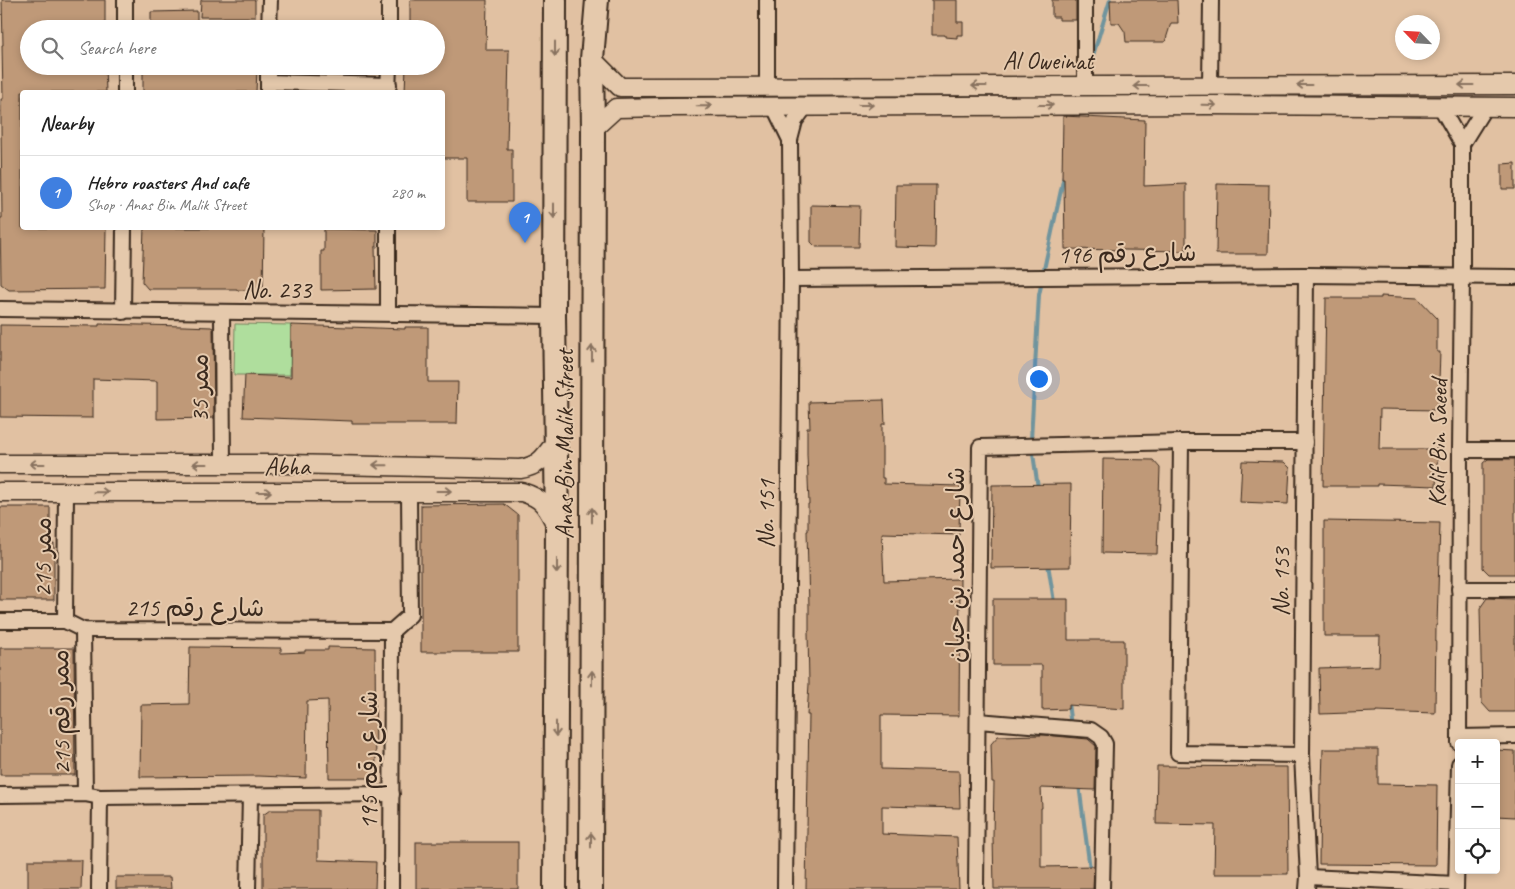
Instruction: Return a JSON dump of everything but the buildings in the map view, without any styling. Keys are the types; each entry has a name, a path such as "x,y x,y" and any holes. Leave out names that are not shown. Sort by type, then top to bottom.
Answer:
{"main road":[{"name":"Anas Bin Malik Street","path":"555,0 554,316 557,526 555,889"},
{"name":"Anas Bin Malik Street","path":"591,889 592,59 597,0"}],"street":[{"path":"125,0 125,20"},
{"path":"269,20 270,0"},
{"path":"389,0 389,20"},
{"path":"767,0 767,87"},
{"path":"1085,0 1085,86"},
{"path":"1210,86 1211,0"},
{"name":"Al Oweinat","path":"592,59 620,88 664,86 1515,85"},
{"path":"125,75 125,90"},
{"path":"268,87 388,89 389,75"},
{"path":"1233,105 1234,85"},
{"path":"664,86 649,91 646,94 647,98 653,103 668,107"},
{"path":"1182,105 1183,86"},
{"name":"Al Oweinat","path":"593,129 616,108 1182,105 1515,108"},
{"name":"No. 151","path":"773,106 790,140"},
{"name":"No. 151","path":"785,889 791,279 790,140 795,121 806,106"},
{"path":"1440,106 1462,144 1485,107"},
{"name":"Kalif Bin Saeed","path":"1459,739 1462,144"},
{"path":"123,312 124,230"},
{"path":"388,230 388,313"},
{"name":"شارع رقم 196","path":"791,279 1306,274 1515,277"},
{"name":"No. 153","path":"1306,274 1302,755 1308,883"},
{"name":"No. 233","path":"0,309 554,316"},
{"name":"ممر 35","path":"222,313 223,464"},
{"name":"Abha","path":"0,464 286,464 520,469 531,467 541,460 556,441"},
{"path":"1181,442 1178,754 1302,755"},
{"name":"شارع احمد بن حيان","path":"976,889 980,447 1181,442 1305,442"},
{"path":"1460,450 1515,450"},
{"path":"286,464 287,492"},
{"path":"501,491 502,468"},
{"name":"Abha","path":"0,492 522,492 533,495 544,503 557,526"},
{"name":"ممر 215","path":"65,621 66,492"},
{"path":"392,631 410,615 408,492"},
{"path":"1459,589 1515,589"},
{"name":"شارع رقم 215","path":"0,621 65,621 83,630 392,631"},
{"name":"ممر رقم 215","path":"83,630 85,794"},
{"name":"شارع رقم 195","path":"391,889 392,631"},
{"path":"978,721 1092,730 1101,737 1105,744 1102,889"},
{"path":"1473,739 1515,736"},
{"path":"1308,883 1456,886 1459,784"},
{"path":"0,795 85,794 100,797 392,794"},
{"path":"248,889 250,796"},
{"path":"99,889 100,797"}],"green space":[{"path":"235,324 291,325 290,375 234,375"}],"waterway":[{"path":"1091,62 1110,0"},
{"path":"1043,274 1064,176"},
{"path":"1038,488 1031,440 1039,295 1042,281"},
{"path":"1048,564 1054,602"},
{"path":"1068,703 1073,741"},
{"path":"1079,785 1090,869"}],"place":[{"name":"Hebro roasters And cafe","path":"525,243"}]}
